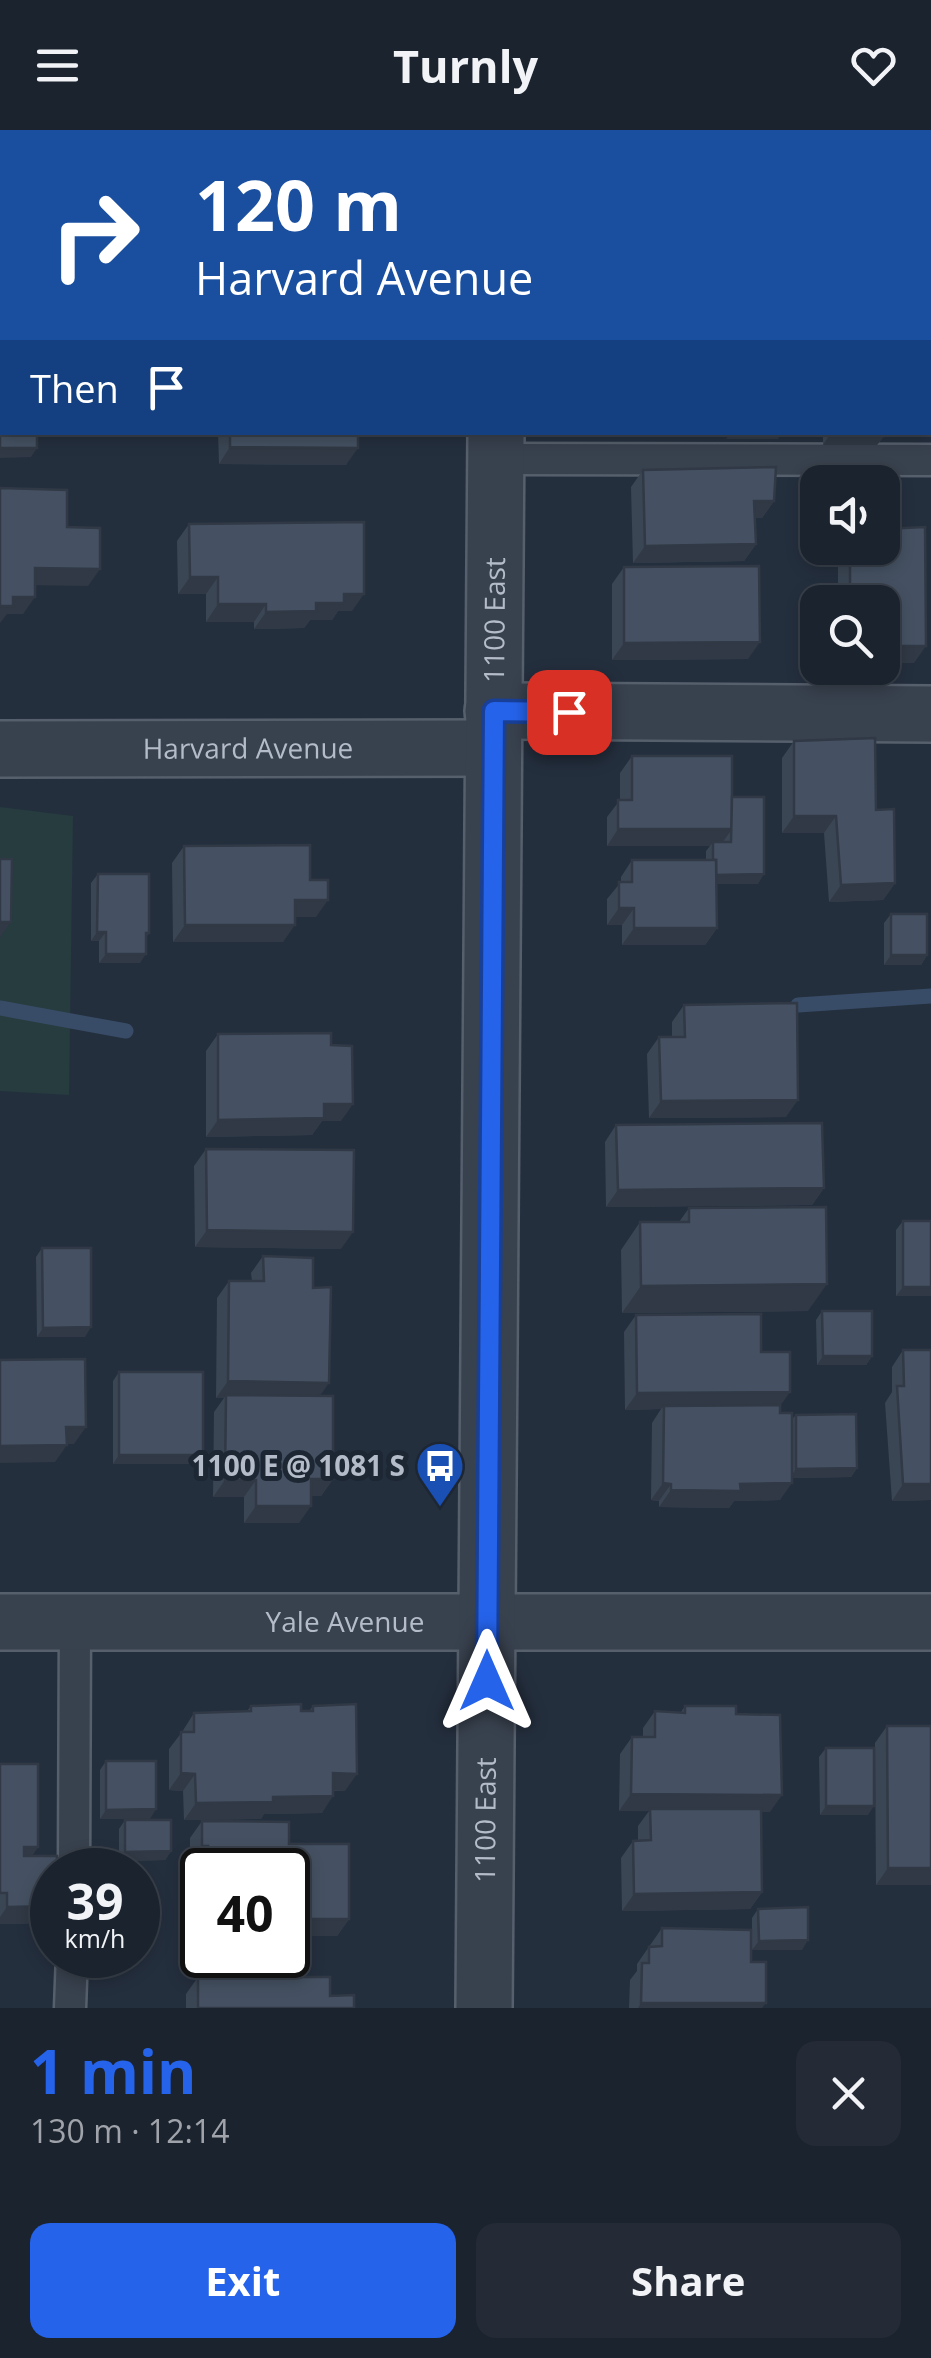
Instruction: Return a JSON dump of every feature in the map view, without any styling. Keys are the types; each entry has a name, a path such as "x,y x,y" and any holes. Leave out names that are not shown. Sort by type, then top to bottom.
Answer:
{"street":[{"name":"1100 East","path":"484,2008 496,446"},
{"name":"Harvard Avenue","path":"0,749 931,714"},
{"name":"Yale Avenue","path":"0,1622 931,1622"}],"lane":[{"path":"496,446 931,460"},
{"path":"74,1848 76,1622"},
{"path":"70,2008 71,1978"}],"green space":[{"path":"0,807 73,816 69,1095 0,1091"}],"building":[{"path":"0,435 37,435 37,448 0,448"},
{"path":"230,435 358,435 358,448 230,447"},
{"path":"776,467 774,501 754,501 756,544 645,546 643,470"},
{"path":"0,488 67,490 67,527 100,528 100,569 35,568 35,597 13,597 13,606 0,606"},
{"path":"364,522 364,594 344,594 344,603 316,603 316,611 266,612 266,604 218,604 218,577 190,577 189,524"},
{"path":"925,527 926,646 900,646 900,585 850,585 850,565 900,565 900,528"},
{"path":"759,566 760,642 624,643 624,567"},
{"path":"875,738 876,810 894,809 895,883 841,885 836,816 794,816 794,741"},
{"path":"632,756 732,756 732,829 618,829 618,800 632,800"},
{"path":"732,797 764,797 764,874 716,875 713,842 731,842"},
{"path":"310,845 310,880 328,880 328,900 295,900 295,925 185,925 184,846"},
{"path":"0,859 12,859 11,922 0,922"},
{"path":"632,860 716,860 717,928 634,928 634,908 619,908 619,882 632,882"},
{"path":"98,874 149,874 146,954 106,954 106,932 97,932"},
{"path":"891,914 927,914 927,955 891,955"},
{"path":"797,1003 798,1100 661,1101 659,1037 685,1037 684,1005"},
{"path":"331,1033 331,1045 352,1046 353,1104 324,1104 324,1118 218,1120 218,1034"},
{"path":"822,1123 824,1188 618,1190 616,1125"},
{"path":"206,1149 354,1150 353,1232 207,1230"},
{"path":"826,1207 827,1284 641,1286 640,1222 689,1222 689,1208"},
{"path":"903,1221 931,1221 931,1287 903,1287"},
{"path":"42,1248 91,1248 91,1327 43,1328"},
{"path":"263,1256 313,1258 313,1288 331,1287 329,1383 228,1381 229,1281 264,1281"},
{"path":"822,1311 872,1311 872,1356 823,1356"},
{"path":"761,1314 761,1352 790,1352 790,1392 637,1393 636,1315"},
{"path":"903,1350 931,1350 931,1484 903,1484 897,1386 904,1386"},
{"path":"85,1359 86,1427 66,1427 67,1445 0,1446 0,1360"},
{"path":"119,1372 203,1372 203,1455 119,1455"},
{"path":"226,1395 333,1396 333,1479 311,1479 311,1506 256,1506 256,1480 225,1480"},
{"path":"780,1405 780,1413 792,1413 792,1483 740,1484 741,1491 671,1490 671,1484 663,1483 664,1406"},
{"path":"856,1414 857,1468 796,1469 796,1415"},
{"path":"301,1704 301,1711 313,1711 313,1706 356,1704 357,1774 333,1773 333,1796 196,1803 195,1774 181,1773 181,1732 194,1732 194,1713"},
{"path":"685,1706 736,1706 736,1714 780,1715 782,1795 631,1794 632,1737 655,1737 655,1711 685,1713"},
{"path":"887,1726 931,1726 931,1868 888,1868"},
{"path":"826,1748 874,1748 874,1806 826,1806"},
{"path":"106,1761 156,1761 156,1809 106,1810"},
{"path":"0,1764 38,1764 38,1847 24,1847 24,1856 30,1856 30,1906 7,1907 7,1893 0,1893"},
{"path":"650,1809 761,1809 762,1892 634,1894 633,1841 651,1840"},
{"path":"125,1820 171,1820 171,1851 125,1848"},
{"path":"202,1821 289,1822 289,1844 349,1844 349,1919 310,1919 310,1848 202,1846"},
{"path":"808,1907 808,1940 759,1941 758,1909"},
{"path":"662,1928 751,1930 751,1962 766,1962 766,2003 641,2003 642,1963 649,1963 649,1947 662,1946"},
{"path":"330,1977 330,1996 354,1995 354,2008 198,2008 198,1978"}],"waterway":[{"path":"798,1005 931,996"},
{"path":"0,1008 126,1031"}],"place":[{"name":"1100 E @ 1081 S","path":"440,1508"}],"route":[{"path":"487,1681 494,711 569,712"}]}
